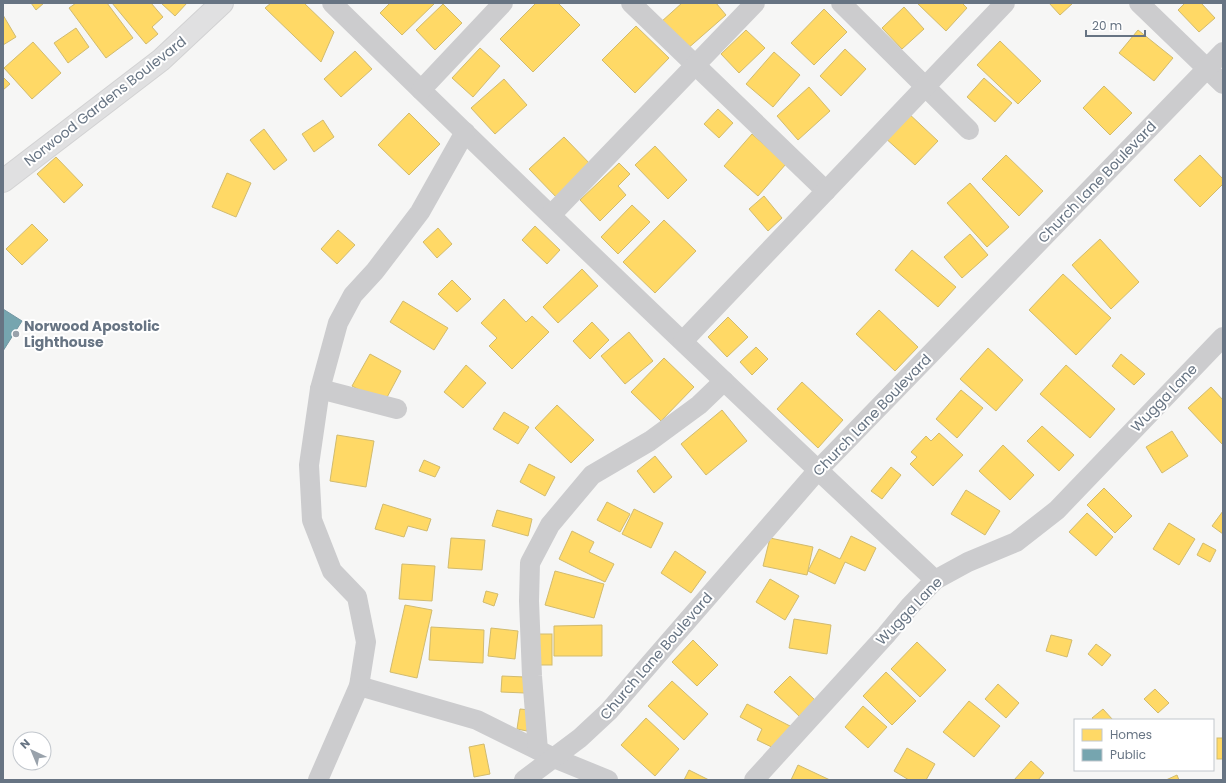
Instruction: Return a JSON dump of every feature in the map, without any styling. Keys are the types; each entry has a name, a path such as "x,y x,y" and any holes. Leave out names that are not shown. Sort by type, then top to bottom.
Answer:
{"street":[{"name":"Norwood Gardens Boulevard","path":"3,181 161,60 222,3"},
{"path":"332,3 724,381 936,580"},
{"path":"421,90 503,3"},
{"path":"631,3 826,191"},
{"path":"551,215 755,3"},
{"path":"841,3 969,130"},
{"path":"683,341 1005,3"},
{"path":"1139,3 1223,84"},
{"name":"Church Lane Boulevard","path":"524,780 546,754 580,738 609,711 818,470 1223,52"},
{"path":"318,780 359,686 366,642 357,597 332,571 312,520 309,465 320,389 338,323 349,302 353,295 375,271 420,212 465,132"},
{"name":"Wugga Lane","path":"754,780 886,635 910,606 936,580 968,562 1016,542 1057,510 1223,337"},
{"path":"546,754 532,676 529,601 530,563 550,525 592,475 650,441 698,405 724,381"},
{"path":"320,389 397,409"},
{"path":"359,686 477,720 546,754 608,780"}],"building: Homes":[{"path":"31,3 44,3 36,10"},
{"path":"76,3 107,3 133,38 106,58 69,8"},
{"path":"112,3 151,3 163,17 152,27 158,34 146,44"},
{"path":"161,3 187,3 175,16"},
{"path":"271,3 304,3 334,32 321,62 265,8"},
{"path":"390,3 435,3 402,35 380,13"},
{"path":"536,3 558,3 580,25 533,72 500,39"},
{"path":"682,3 716,3 726,15 686,50 661,22"},
{"path":"917,3 962,3 967,8 946,31"},
{"path":"1049,3 1073,3 1060,15"},
{"path":"1185,3 1201,3 1215,18 1199,32 1178,10"},
{"path":"443,4 462,23 435,50 416,30"},
{"path":"904,7 924,29 902,49 882,28"},
{"path":"824,9 847,32 814,65 791,43"},
{"path":"3,15 16,37 3,45"},
{"path":"636,26 669,58 635,93 602,60"},
{"path":"76,28 89,47 68,63 54,43"},
{"path":"746,30 765,48 739,73 721,54"},
{"path":"1138,30 1173,58 1154,81 1119,53"},
{"path":"1000,41 1041,81 1018,104 977,65"},
{"path":"33,42 61,73 32,99 4,68"},
{"path":"480,48 500,66 473,97 452,78"},
{"path":"845,49 866,69 841,96 820,76"},
{"path":"355,51 372,69 341,97 324,79"},
{"path":"774,52 800,75 773,107 746,84"},
{"path":"3,77 10,84 3,90"},
{"path":"984,78 1012,103 995,122 967,97"},
{"path":"504,79 527,105 495,134 471,108"},
{"path":"1104,86 1132,113 1110,135 1083,108"},
{"path":"809,87 830,111 798,140 777,116"},
{"path":"718,109 733,123 719,138 704,124"},
{"path":"906,111 938,141 915,165 883,136"},
{"path":"409,113 440,144 409,175 378,145"},
{"path":"323,120 334,137 314,152 302,134"},
{"path":"264,129 287,160 274,170 250,140"},
{"path":"752,134 786,164 758,196 724,166"},
{"path":"564,137 593,167 559,200 529,169"},
{"path":"655,146 687,180 668,199 635,165"},
{"path":"1006,155 1043,191 1019,216 982,179"},
{"path":"1200,155 1223,179 1223,184 1200,207 1174,180"},
{"path":"56,157 83,185 64,203 37,174"},
{"path":"619,163 630,174 618,186 626,195 600,221 580,200"},
{"path":"227,173 251,183 236,217 212,207"},
{"path":"970,183 1009,227 987,247 947,203"},
{"path":"764,196 782,218 768,231 749,209"},
{"path":"632,205 650,222 618,254 601,237"},
{"path":"664,220 696,251 655,293 623,262"},
{"path":"32,224 48,240 22,265 6,249"},
{"path":"535,226 560,250 547,264 522,240"},
{"path":"438,228 452,244 437,258 423,242"},
{"path":"338,230 355,245 337,264 321,249"},
{"path":"970,234 988,255 962,278 944,257"},
{"path":"1100,239 1139,282 1111,309 1072,265"},
{"path":"912,250 956,287 938,307 895,270"},
{"path":"582,269 598,286 558,323 543,307"},
{"path":"1063,274 1111,318 1076,355 1029,310"},
{"path":"452,280 471,299 457,312 438,294"},
{"path":"504,299 526,322 532,316 549,332 512,369 489,346 497,338 481,323"},
{"path":"403,301 448,328 434,350 390,322"},
{"path":"879,310 918,347 895,371 856,334"},
{"path":"728,317 748,337 727,357 708,337"},
{"path":"592,322 609,340 590,359 573,341"},
{"path":"629,332 653,361 625,384 601,356"},
{"path":"756,347 768,359 752,375 740,362"},
{"path":"988,348 1023,380 996,411 960,379"},
{"path":"370,354 401,371 384,403 352,386"},
{"path":"1121,354 1145,374 1134,385 1112,366"},
{"path":"664,358 694,387 661,421 631,392"},
{"path":"466,365 486,383 463,408 444,392"},
{"path":"1066,365 1115,409 1090,438 1040,394"},
{"path":"802,382 843,420 818,448 777,409"},
{"path":"1211,387 1223,400 1223,445 1188,408"},
{"path":"961,390 983,408 957,438 936,419"},
{"path":"557,405 594,440 571,463 535,428"},
{"path":"722,410 747,441 706,475 681,444"},
{"path":"504,412 529,427 518,444 493,429"},
{"path":"1042,426 1074,455 1059,471 1027,441"},
{"path":"1172,431 1188,456 1162,473 1146,447"},
{"path":"939,433 963,455 933,486 910,464 917,457 911,452 926,436 931,441"},
{"path":"337,435 374,441 366,487 330,481"},
{"path":"1003,445 1034,475 1010,500 979,471"},
{"path":"655,456 672,477 654,493 637,471"},
{"path":"424,460 440,467 435,477 419,471"},
{"path":"529,464 555,477 545,496 520,482"},
{"path":"891,467 901,475 882,499 871,491"},
{"path":"1104,488 1132,516 1115,533 1087,505"},
{"path":"966,490 1000,511 985,535 951,514"},
{"path":"607,502 630,514 620,532 597,520"},
{"path":"383,504 431,519 427,531 408,526 404,537 375,529"},
{"path":"634,509 663,523 651,548 622,534"},
{"path":"497,510 532,519 528,536 492,526"},
{"path":"1223,511 1223,534 1212,526"},
{"path":"1087,513 1113,537 1096,556 1069,532"},
{"path":"1169,523 1195,539 1179,565 1153,549"},
{"path":"572,531 594,542 589,552 614,564 605,582 559,559"},
{"path":"851,536 876,548 865,571 845,562 835,584 808,571 819,549 840,559"},
{"path":"451,538 485,540 482,570 448,568"},
{"path":"770,538 813,547 807,575 763,566"},
{"path":"1203,543 1216,550 1210,562 1197,555"},
{"path":"675,551 706,572 691,593 661,573"},
{"path":"402,564 435,566 432,601 399,599"},
{"path":"555,571 604,584 594,618 545,605"},
{"path":"770,579 799,596 785,620 756,602"},
{"path":"486,591 498,594 494,606 483,602"},
{"path":"405,605 432,610 417,678 390,672"},
{"path":"794,619 831,625 827,654 789,648"},
{"path":"602,625 602,656 554,656 554,626"},
{"path":"431,627 484,630 483,663 429,660"},
{"path":"491,628 518,631 515,659 488,656"},
{"path":"539,634 552,634 552,665 539,665"},
{"path":"1051,635 1072,640 1067,657 1046,651"},
{"path":"693,640 718,665 697,686 672,662"},
{"path":"917,642 946,670 920,697 891,669"},
{"path":"1096,644 1111,655 1102,666 1088,654"},
{"path":"886,672 916,701 892,725 863,696"},
{"path":"502,676 525,677 525,693 501,692"},
{"path":"790,676 816,701 800,717 774,692"},
{"path":"672,681 708,714 684,740 648,706"},
{"path":"998,684 1019,703 1006,718 985,699"},
{"path":"1155,689 1169,703 1158,713 1144,699"},
{"path":"969,701 1000,726 974,757 943,732"},
{"path":"747,704 792,727 780,751 757,740 762,729 740,717"},
{"path":"863,706 887,727 868,748 845,727"},
{"path":"520,709 530,710 527,731 517,729"},
{"path":"1103,709 1112,719 1093,719 1092,718"},
{"path":"646,718 679,749 655,776 621,745"},
{"path":"1217,738 1223,738 1223,759 1217,759"},
{"path":"484,744 490,774 474,777 469,747"},
{"path":"907,748 935,764 926,780 909,780 894,771"},
{"path":"1031,761 1044,773 1038,780 1014,780"},
{"path":"798,765 830,780 791,780"},
{"path":"689,770 709,780 684,780"},
{"path":"1177,775 1179,780 1166,780"}],"building: Public":[{"path":"3,309 22,321 3,351"}],"place":[{"name":"Norwood Apostolic Lighthouse","path":"16,334"}]}
